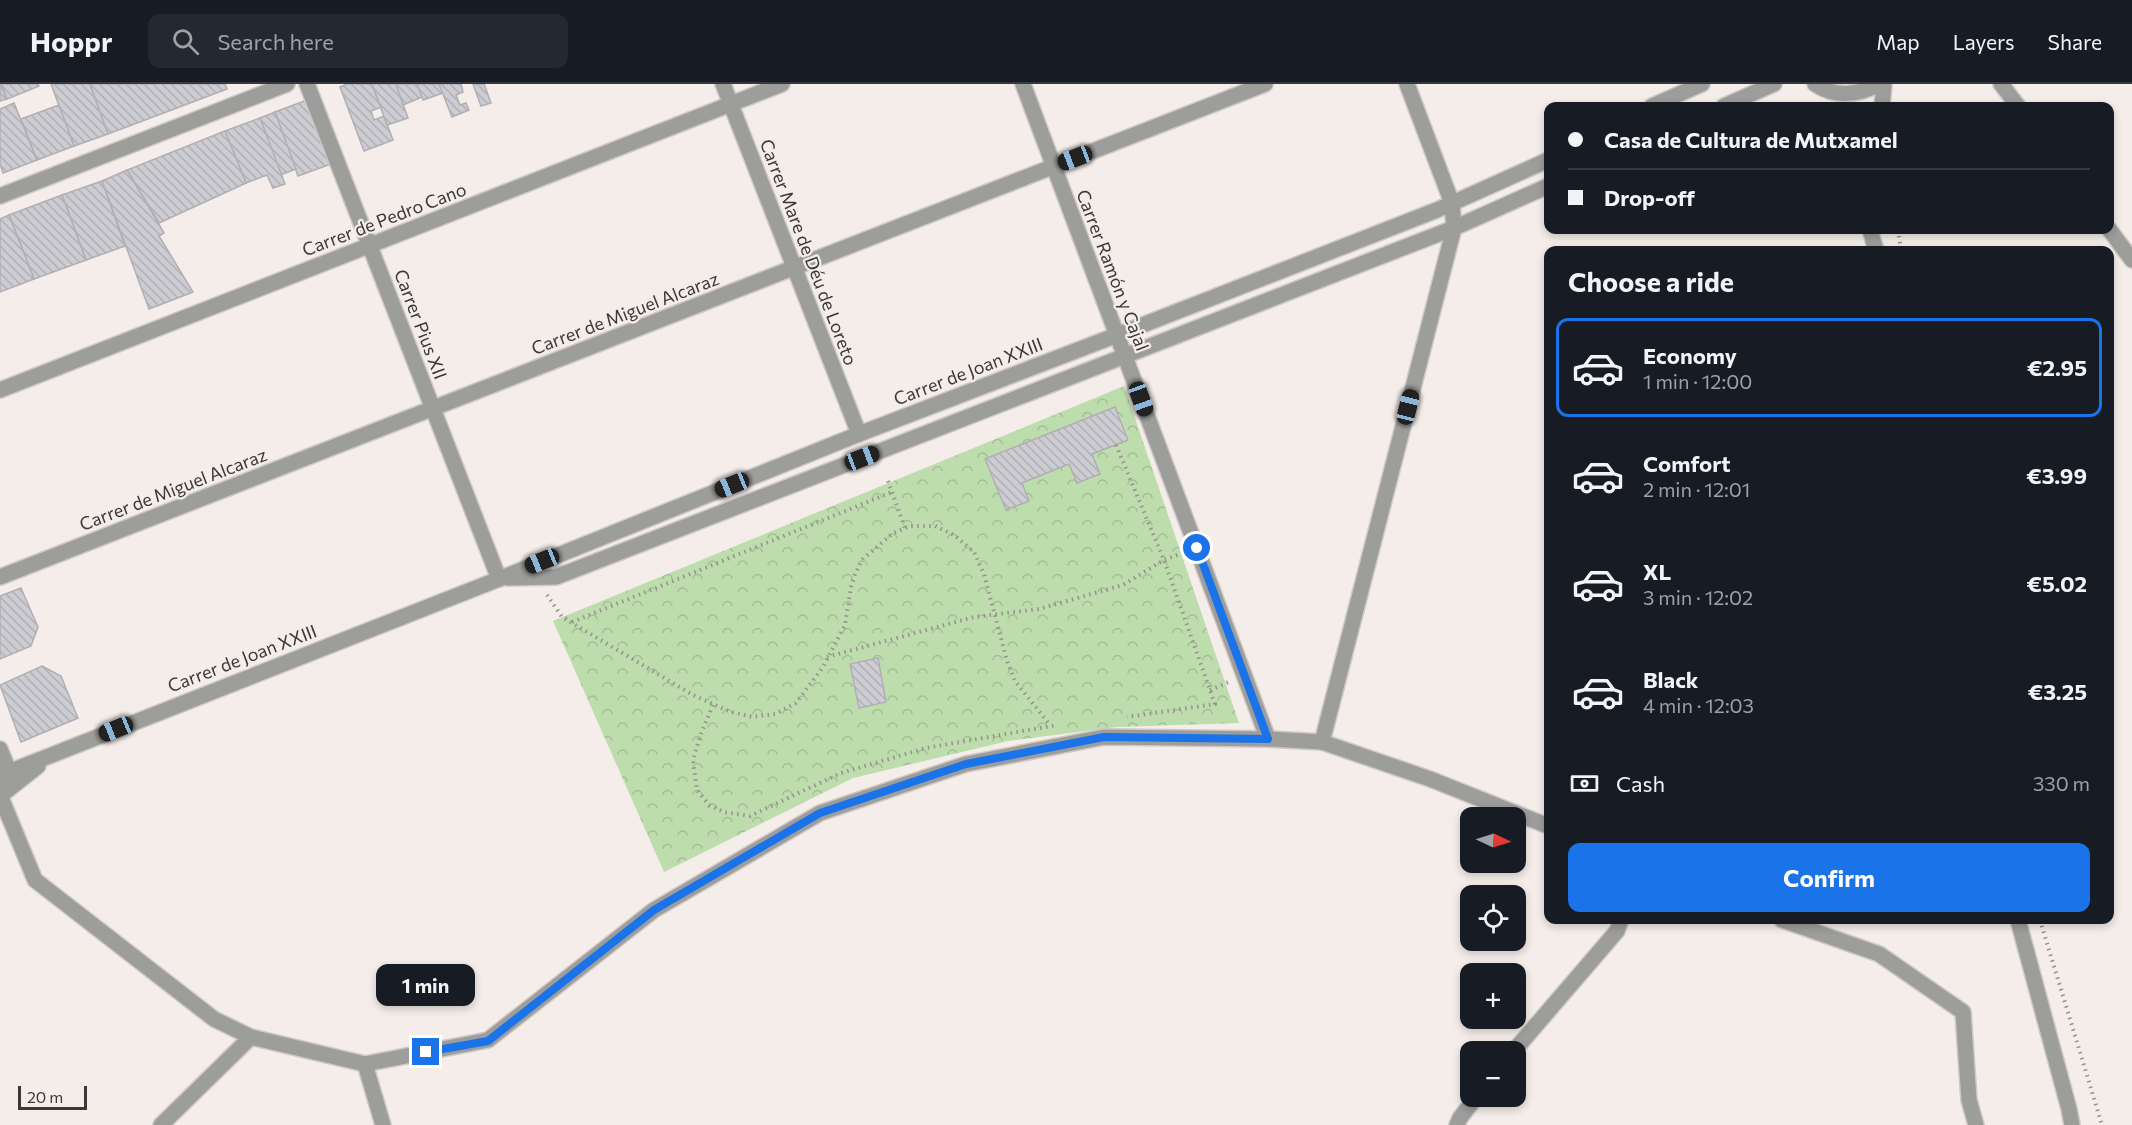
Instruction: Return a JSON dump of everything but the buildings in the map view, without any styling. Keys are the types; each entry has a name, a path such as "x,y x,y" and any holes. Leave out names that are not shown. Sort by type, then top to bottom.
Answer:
{"street":[{"path":"0,196 287,84"},
{"name":"Carrer Pius XII","path":"307,84 499,579"},
{"name":"Carrer Mare de Déu de Loreto","path":"723,84 859,434"},
{"name":"Carrer de Pedro Cano","path":"0,390 782,84"},
{"name":"Carrer Ramón y Cajal","path":"1023,84 1268,739"},
{"name":"Carrer de Miguel Alcaraz","path":"0,577 1265,84"},
{"path":"1322,742 1454,228 1452,203 1407,84"},
{"path":"1661,102 1702,84"},
{"path":"1734,102 1774,84"},
{"path":"1820,87 1845,94 1866,91 1879,84"},
{"path":"1882,102 1884,84"},
{"path":"2001,84 2015,102"},
{"path":"1820,87 1828,102"},
{"name":"Carrer de Joan XXIII","path":"5,773 499,579 859,434 1117,336 1437,210 1544,162"},
{"name":"Carrer de Joan XXIII","path":"499,579 556,577 1454,228 1544,188"},
{"path":"2113,234 2132,260"},
{"path":"0,749 5,773 0,796 35,880 213,1019 250,1037 365,1064 488,1041 654,910 820,813 966,764 1104,737 1322,742 1430,779 1544,824"},
{"path":"0,796 52,754"},
{"path":"1522,1041 1617,931 1620,924"},
{"path":"1793,924 1879,954 1963,1012 1970,1100 1976,1125"},
{"path":"2019,924 2072,1125"},
{"path":"161,1125 250,1037"},
{"path":"365,1064 383,1125"},
{"path":"1457,1125 1469,1107"},
{"path":"2069,1109 2077,1125"}],"path":[{"path":"1116,445 1164,560 1215,704 1117,718"},
{"path":"888,481 905,528"},
{"path":"571,623 892,492"},
{"path":"535,578 562,617 571,623 673,684 713,705 752,717 775,714 796,703 823,667 845,625 851,587 863,559 893,533 910,526 935,526 954,535 974,552 984,574 1007,661 1015,681 1050,726"},
{"path":"827,657 974,616 1039,609 1124,585 1164,560 1181,554"},
{"path":"713,705 700,736 693,761 697,790 710,805 724,812 750,816 841,773 926,748 1062,724"},
{"path":"2041,924 2102,1125"}],"green space":[{"path":"1124,386 1239,723 1117,727 1008,741 853,778 664,872 553,621"}],"route":[{"path":"426,1052 488,1041 654,910 820,813 966,764 1104,737 1268,739 1197,548"}]}
